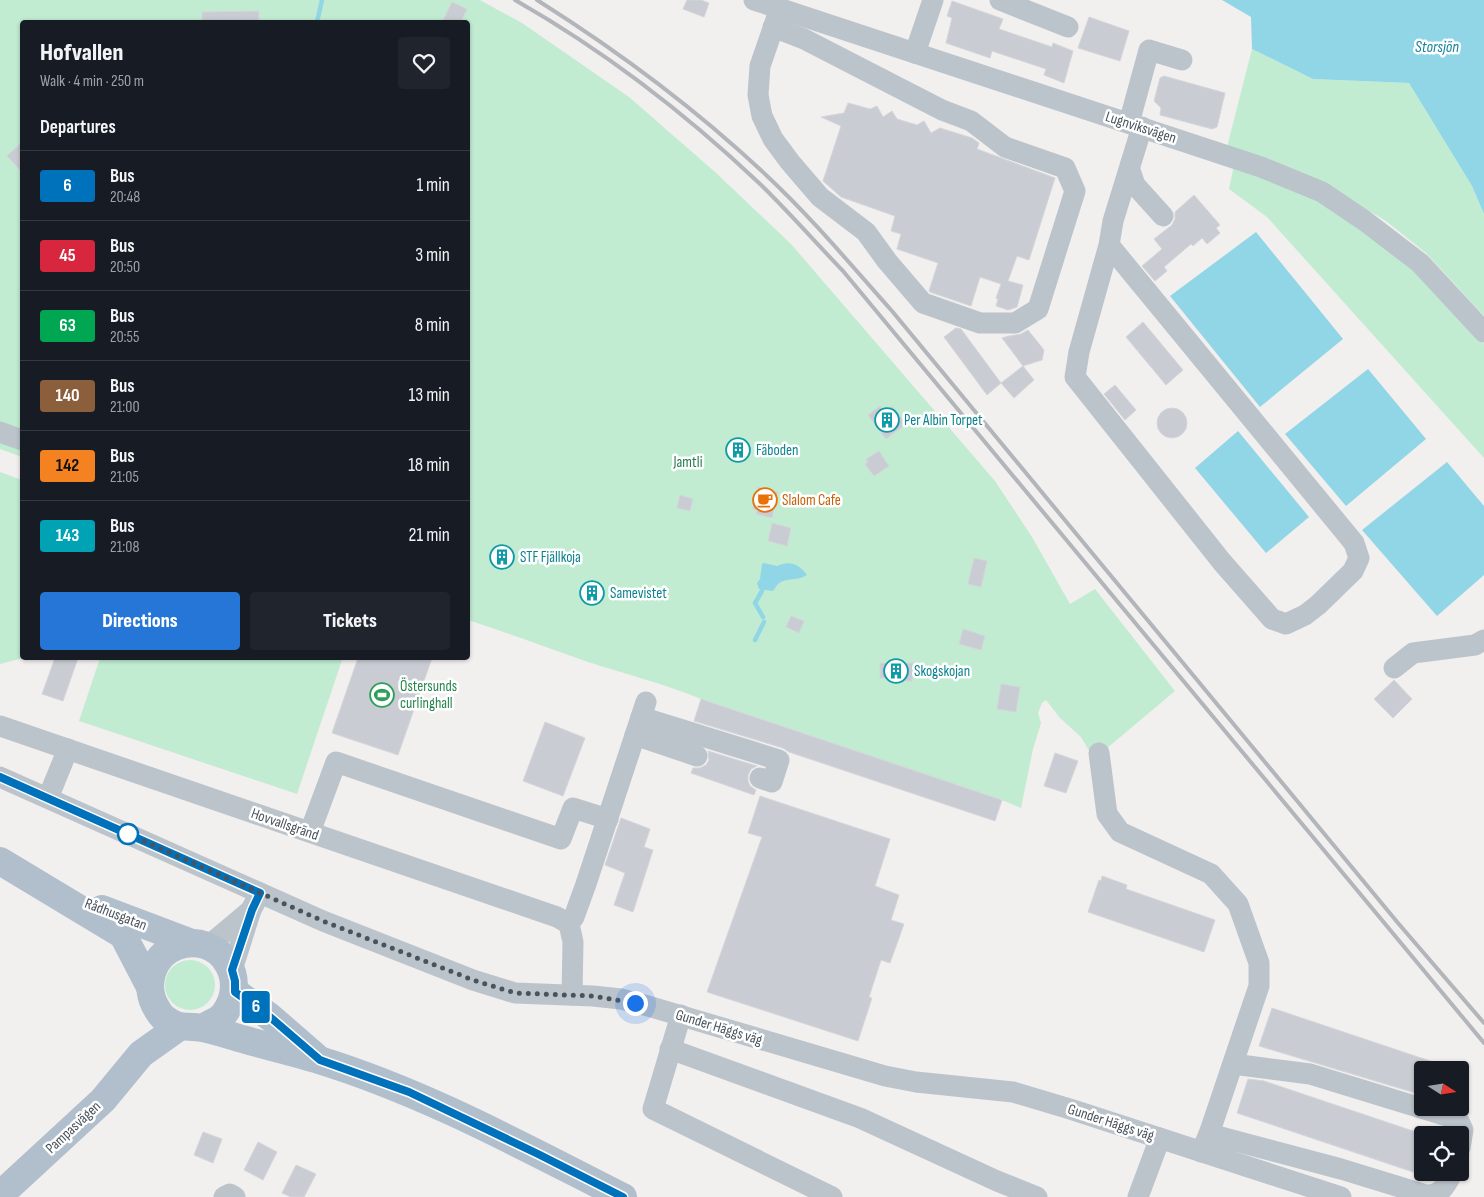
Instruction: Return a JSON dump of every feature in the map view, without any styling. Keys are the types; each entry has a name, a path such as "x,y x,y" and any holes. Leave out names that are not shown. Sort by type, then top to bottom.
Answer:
{"main road":[{"name":"Rådhusgatan","path":"0,861 123,935 150,992"},
{"name":"Rådhusgatan","path":"39,885 200,944"},
{"path":"320,1060 270,1017 233,981 222,955 200,944 176,946 162,956 153,969 150,992 162,1017 190,1028 320,1060 409,1092 623,1197"},
{"path":"190,1028 224,1015 233,981"},
{"name":"Pampasvägen","path":"141,1054 150,992"},
{"name":"Pampasvägen","path":"0,1195 103,1100 141,1054 190,1028"}],"street":[{"name":"Lugnviksvägen","path":"754,0 776,18 914,53 1261,167 1322,192 1420,263 1484,332"},
{"path":"914,53 933,0"},
{"path":"1000,0 1068,27"},
{"path":"776,18 804,39 942,110 971,121 1005,147 1065,168 1075,191 1038,309 1015,322 980,323 923,303 887,261 866,232 820,197 773,139 762,116 758,95 760,66 776,18"},
{"path":"1109,245 1354,543 1359,558 1353,571 1318,606 1305,615 1286,624 1272,618 1222,562 1075,378 1079,352 1109,245 1113,222 1130,170 1135,125 1149,50 1182,60"},
{"path":"1130,170 1135,185 1163,216"},
{"path":"0,432 20,439"},
{"path":"1394,668 1413,653 1475,645 1484,640"},
{"path":"641,718 697,756"},
{"path":"641,718 778,760 772,782 760,778"},
{"path":"572,995 573,942 569,924 574,917 641,718"},
{"name":"Hovvallsgränd","path":"0,726 557,917 569,924"},
{"path":"48,798 68,749"},
{"path":"1099,753 1107,814 1120,832 1211,874 1238,904 1260,964 1259,986 1205,1143 1341,1169 1426,1195 1437,1194 1448,1181"},
{"path":"310,832 336,762 561,839 573,808 608,819"},
{"name":"Gunder Häggs väg","path":"0,777 48,798 256,902 323,921 473,980 515,993 572,995 621,1000 681,1015 885,1076 916,1082 1013,1092 1160,1138 1205,1143 1341,1197"},
{"path":"200,944 256,902"},
{"path":"233,981 256,902"},
{"path":"681,1015 653,1109 832,1197"},
{"path":"670,1049 860,1118 1036,1197"},
{"path":"1233,1064 1310,1074 1447,1116 1459,1121 1461,1126"},
{"path":"1138,1197 1160,1138"},
{"path":"224,1197 230,1194 235,1197"}],"green space":[{"name":"Jamtli","path":"0,0 480,0 522,23 629,97 715,172 791,244 995,481 1032,537 1070,604 1095,589 1175,691 1094,759 1081,737 1060,718 1046,700 1042,703 1038,713 1041,723 1033,749 1021,808 470,621 470,20 20,20 20,456 0,449"},
{"path":"1252,49 1313,79 1409,83 1472,186 1484,214 1484,316 1426,253 1386,221 1336,191 1227,147"},
{"path":"1234,165 1313,198 1386,246 1444,296 1484,344 1484,458 1267,217 1229,189"},
{"path":"0,472 20,479 20,659 0,664"},
{"path":"99,660 342,660 297,794 79,721"},
{"path":"195,960 208,967 214,975 214,995 208,1003 200,1009 185,1010 172,1003 166,995 165,980 172,967 180,961"}],"water":[{"name":"Storsjön","path":"1222,0 1484,0 1484,214 1472,186 1409,83 1313,79 1252,49 1251,17"},
{"path":"1256,232 1343,339 1260,407 1170,296"},
{"path":"1368,369 1426,439 1346,506 1285,434"},
{"path":"1238,431 1309,517 1266,553 1195,468"},
{"path":"1447,462 1484,506 1484,575 1437,616 1362,530"},
{"path":"786,563 794,564 807,575 781,582 773,591 759,589 757,583 760,579 762,564 777,566"}],"building":[{"path":"687,0 701,0 709,3 704,17 683,9"},
{"path":"952,1 1003,19 999,29 1052,47 1053,43 1073,51 1064,83 1044,75 1046,69 992,51 990,58 946,43 952,18 947,16"},
{"path":"452,2 467,9 462,20 443,20"},
{"path":"259,11 259,20 202,20 202,12"},
{"path":"1089,17 1129,31 1120,61 1078,48"},
{"path":"1164,76 1225,93 1217,127 1212,129 1160,115 1161,108 1154,101 1160,78"},
{"path":"848,103 870,109 877,106 883,117 892,111 897,119 917,125 924,121 931,133 940,128 972,138 979,143 977,149 1055,178 1029,260 1017,256 1008,281 1023,285 1017,307 1008,310 996,306 998,299 996,298 1001,284 980,277 971,306 930,292 938,263 897,249 901,234 891,231 895,216 841,197 823,181 841,126 821,117 844,113"},
{"path":"20,144 20,170 7,156"},
{"path":"1194,195 1220,225 1216,228 1220,233 1207,244 1202,238 1193,246 1191,244 1164,267 1167,271 1155,281 1142,266 1162,249 1154,239 1172,225 1175,219 1175,212"},
{"path":"1143,322 1183,370 1166,385 1126,337"},
{"path":"956,328 961,329 1001,383 987,395 944,337"},
{"path":"1028,330 1044,350 1042,360 1023,366 1002,338 1021,334"},
{"path":"1023,366 1034,380 1014,398 1001,383"},
{"path":"1115,385 1136,410 1125,420 1104,394"},
{"name":"Per Albin Torpet","path":"880,406 884,412 892,406 906,424 886,439 868,415"},
{"path":"1172,408 1182,413 1187,423 1182,433 1172,438 1162,433 1157,423 1162,413"},
{"name":"Fäboden","path":"733,440 747,444 743,460 728,456"},
{"name":"Per Albin Torpet","path":"879,451 889,466 874,476 865,464 868,462 866,459"},
{"name":"Slalom Cafe","path":"758,487 778,492 772,518 756,514 757,510 753,509"},
{"path":"680,495 693,499 690,511 677,508"},
{"path":"772,523 791,528 787,546 768,541"},
{"path":"974,558 987,561 981,587 968,584"},
{"path":"791,616 804,621 799,633 786,627"},
{"path":"963,629 985,636 981,650 959,644"},
{"path":"54,660 77,660 63,701 42,694"},
{"name":"Östersunds curlinghall","path":"357,660 431,660 398,755 332,733"},
{"name":"Skogskojan","path":"880,663 913,663 912,681 893,681 894,678 880,678"},
{"path":"1394,680 1412,699 1393,718 1374,699"},
{"path":"1001,684 1020,687 1016,712 997,709"},
{"path":"701,699 1002,800 995,821 789,752 783,748 694,721"},
{"path":"545,722 585,738 563,796 523,781"},
{"path":"708,751 757,766 751,769 748,775 750,786 756,790 754,795 691,773 693,768 700,768 706,765 709,760"},
{"path":"1055,753 1078,761 1066,793 1044,786"},
{"path":"760,796 890,839 875,886 899,895 891,920 904,924 890,963 881,960 869,997 872,998 858,1041 707,992 762,837 748,833"},
{"path":"621,818 650,829 644,847 653,850 633,912 614,905 625,873 605,865"},
{"path":"1102,876 1127,885 1126,889 1215,920 1204,952 1088,912"},
{"path":"1272,1008 1430,1061 1414,1061 1414,1093 1259,1046"},
{"path":"1248,1079 1264,1081 1414,1131 1414,1172 1237,1113"},
{"path":"203,1132 222,1139 213,1163 194,1155"},
{"path":"258,1142 277,1152 263,1180 244,1170"},
{"path":"296,1165 316,1174 304,1197 291,1197 282,1193"}],"waterway":[{"path":"317,20 322,0"},
{"path":"762,591 755,603 763,617"},
{"path":"755,640 764,622"}],"railway":[{"path":"515,0 548,19 611,61 702,132 770,194 843,271 1484,1043"},
{"path":"537,0 597,39 684,104 739,150 815,224 892,311 1398,923 1484,1023"}],"bus line":[{"name":"6","path":"0,777 260,893 252,910 232,970 235,992 270,1017 320,1060 409,1092 623,1197"}],"place":[{"name":"Per Albin Torpet","path":"887,420"},
{"name":"Fäboden","path":"738,450"},
{"name":"Slalom Cafe","path":"765,500"},
{"name":"STF Fjällkoja","path":"502,557"},
{"name":"Samevistet","path":"592,593"},
{"name":"Skogskojan","path":"896,671"},
{"name":"Östersunds curlinghall","path":"382,695"}],"route":[{"path":"128,834 323,921 473,980 515,993 593,996 635,1003"}]}
